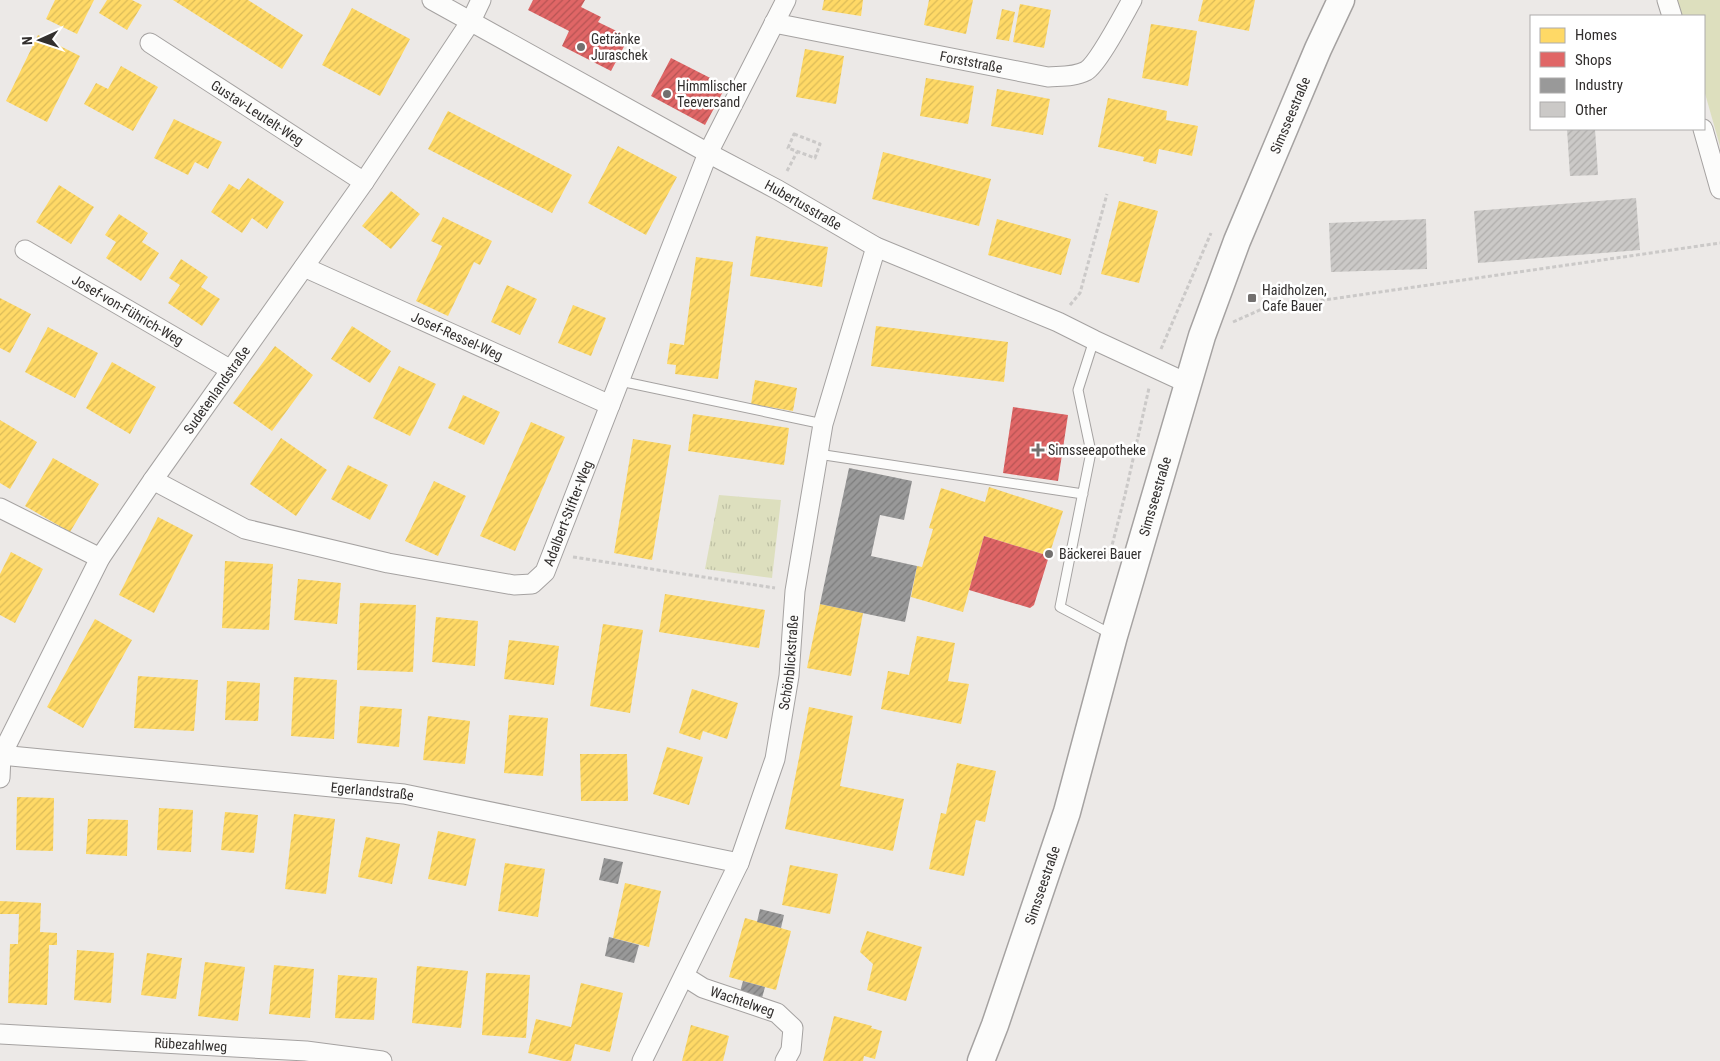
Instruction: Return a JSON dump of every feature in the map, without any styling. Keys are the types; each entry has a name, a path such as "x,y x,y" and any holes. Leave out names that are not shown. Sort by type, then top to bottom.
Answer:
{"main road":[{"name":"Simsseestraße","path":"981,1061 996,1025 1067,812 1114,636 1202,336 1237,240 1318,49 1341,0"}],"street":[{"name":"Hubertusstraße","path":"432,0 778,190 876,247 1058,322 1187,383"},
{"name":"Sudetenlandstraße","path":"0,778 1,756 100,558 364,182 471,21 481,0"},
{"name":"Adalbert-Stifter-Weg","path":"153,480 245,529 388,563 514,585 532,584 546,572 708,153 786,0"},
{"name":"Forststraße","path":"774,23 1048,76 1068,76 1087,71 1104,49 1132,0"},
{"path":"1667,0 1672,15"},
{"name":"Gustav-Leutelt-Weg","path":"150,43 364,182"},
{"path":"1703,130 1720,189"},
{"name":"Schönblickstraße","path":"642,1061 739,862 775,759 789,676 795,591 823,424 876,247"},
{"name":"Josef-von-Führich-Weg","path":"24,250 231,370"},
{"name":"Josef-Ressel-Weg","path":"304,267 610,405"},
{"path":"0,508 100,558"},
{"name":"Egerlandstraße","path":"1,756 404,794 739,862"},
{"name":"Wachtelweg","path":"684,976 703,988 776,1013 793,1028 791,1050 785,1061"},
{"name":"Rübezahlweg","path":"0,1034 306,1051 382,1061"}],"lane":[{"path":"1094,340 1078,390 1091,452 1060,608 1114,636"},
{"path":"620,381 823,424"},
{"path":"818,454 1083,494"}],"path":[{"path":"794,134 820,144 815,158 788,148 794,134"},
{"path":"1058,322 1080,292 1107,194"},
{"path":"1202,336 1262,310 1720,243"},
{"path":"1108,560 1154,367"},
{"path":"553,553 795,591"}],"green space":[{"path":"1677,0 1720,0 1720,146 1705,94 1705,15 1682,15"},
{"path":"719,495 781,500 772,578 705,569"}],"building: Homes":[{"path":"55,0 94,0 77,34 46,19"},
{"path":"107,0 132,0 142,5 127,30 99,13"},
{"path":"173,0 248,0 303,35 282,69"},
{"path":"824,0 863,0 861,16 822,10"},
{"path":"929,0 973,0 966,34 924,25"},
{"path":"1203,0 1255,0 1249,31 1198,21"},
{"path":"1020,4 1051,10 1044,48 1013,42"},
{"path":"352,8 410,39 380,96 322,65"},
{"path":"1002,9 1015,12 1009,41 996,39"},
{"path":"1151,24 1197,31 1188,86 1142,78"},
{"path":"38,35 80,56 47,122 6,101"},
{"path":"805,49 844,56 836,104 796,97"},
{"path":"121,66 158,87 133,131 84,104 96,83 108,89"},
{"path":"926,78 974,86 968,124 920,116"},
{"path":"997,89 1050,99 1043,135 991,126"},
{"path":"1108,98 1167,111 1166,120 1198,126 1192,156 1159,149 1156,164 1143,161 1144,157 1098,147"},
{"path":"448,111 572,175 552,213 428,149"},
{"path":"174,119 222,142 208,169 195,162 188,175 154,158"},
{"path":"618,146 677,177 646,235 588,203"},
{"path":"883,152 991,179 979,226 872,199"},
{"path":"248,178 284,202 267,229 252,218 242,233 211,212 229,184 239,190"},
{"path":"59,185 94,207 71,244 36,222"},
{"path":"391,191 420,214 391,249 362,226"},
{"path":"1119,201 1158,211 1139,283 1101,274"},
{"path":"119,214 148,233 142,242 159,253 141,281 106,258 116,242 105,235"},
{"path":"443,217 492,241 480,265 474,262 448,316 416,301 442,246 431,241"},
{"path":"997,219 1071,239 1061,275 988,255"},
{"path":"756,236 828,247 822,287 750,276"},
{"path":"696,257 733,262 718,379 675,374 676,365 667,364 670,343 684,345"},
{"path":"181,259 208,277 201,287 220,299 202,326 168,303 180,285 169,278"},
{"path":"507,285 537,299 520,335 491,322"},
{"path":"0,298 31,314 10,353 0,348"},
{"path":"573,305 606,318 591,356 558,343"},
{"path":"352,326 391,351 370,383 331,359"},
{"path":"876,326 1008,342 1004,382 871,366"},
{"path":"48,327 98,353 75,398 25,372"},
{"path":"275,346 313,375 272,431 233,403"},
{"path":"112,362 156,387 130,434 86,408"},
{"path":"399,366 436,384 410,436 373,418"},
{"path":"755,380 797,388 793,411 751,404"},
{"path":"463,395 500,412 484,445 448,428"},
{"path":"693,414 789,428 784,465 688,451"},
{"path":"0,420 37,442 10,489 0,483"},
{"path":"531,422 565,437 515,551 480,536"},
{"path":"281,438 327,470 296,516 250,484"},
{"path":"633,439 671,445 652,560 614,553"},
{"path":"53,458 99,484 70,532 25,506"},
{"path":"348,465 388,485 370,520 331,499"},
{"path":"434,481 466,496 438,556 405,541"},
{"path":"989,487 1063,511 1049,556 984,536 963,612 911,597 917,566 922,567 933,529 929,528 941,488 985,502"},
{"path":"158,517 193,535 154,613 119,595"},
{"path":"11,552 43,569 15,623 0,615 0,574"},
{"path":"225,561 273,564 269,630 222,628"},
{"path":"298,579 341,583 337,624 294,620"},
{"path":"665,594 765,610 759,648 659,632"},
{"path":"360,603 416,605 413,672 357,670"},
{"path":"820,604 863,613 851,676 807,668"},
{"path":"436,617 478,621 475,666 432,662"},
{"path":"95,619 132,640 83,728 47,707"},
{"path":"603,624 643,630 630,713 590,706"},
{"path":"917,636 955,643 948,681 969,684 961,724 881,709 888,671 909,675"},
{"path":"509,640 559,646 554,685 504,679"},
{"path":"138,676 198,680 194,731 134,728"},
{"path":"294,677 337,680 334,739 291,736"},
{"path":"227,681 260,683 258,721 225,720"},
{"path":"692,689 738,703 727,739 703,731 700,740 679,733"},
{"path":"360,706 402,709 399,747 357,743"},
{"path":"809,707 853,716 840,786 904,799 893,851 785,829"},
{"path":"509,715 548,718 543,776 504,773"},
{"path":"428,716 470,721 465,764 423,760"},
{"path":"667,747 703,757 689,805 653,794"},
{"path":"580,754 627,754 628,801 581,801"},
{"path":"957,763 996,771 985,822 976,820 964,876 929,869 941,813 946,814"},
{"path":"17,797 54,798 53,851 16,850"},
{"path":"159,808 193,810 191,852 157,850"},
{"path":"225,812 258,815 254,853 221,850"},
{"path":"294,814 335,819 326,894 285,889"},
{"path":"88,819 128,820 127,856 86,854"},
{"path":"438,831 476,839 466,886 428,879"},
{"path":"366,837 400,844 392,884 358,877"},
{"path":"505,863 545,869 538,917 498,911"},
{"path":"790,865 838,874 830,914 782,905"},
{"path":"625,883 661,891 649,947 613,938"},
{"path":"0,901 41,903 40,932 57,933 57,945 49,945 47,1005 8,1003 10,944 18,944 19,914 0,914"},
{"path":"745,918 791,931 776,990 729,977"},
{"path":"867,931 922,947 906,1001 867,990 873,964 860,952"},
{"path":"77,950 114,953 111,1003 74,1000"},
{"path":"147,953 182,958 176,999 141,995"},
{"path":"205,962 245,967 238,1021 198,1016"},
{"path":"274,965 314,969 310,1018 269,1014"},
{"path":"417,966 468,971 461,1028 412,1023"},
{"path":"486,973 530,975 526,1038 482,1035"},
{"path":"338,975 377,978 374,1020 335,1018"},
{"path":"581,983 623,993 610,1052 575,1044 571,1061 528,1053 536,1019 571,1027"},
{"path":"834,1016 872,1026 871,1028 882,1031 875,1059 864,1056 863,1061 823,1061"},
{"path":"691,1025 729,1036 723,1061 682,1061"}],"building: Shops":[{"path":"533,0 585,0 581,7 601,17 598,22 629,37 611,71 562,46 569,31 528,10"},
{"path":"671,58 726,86 705,125 651,96"},
{"path":"1013,407 1068,415 1058,481 1003,473"},
{"path":"984,536 1049,556 1034,605 1030,608 969,590"}],"building: Industry":[{"path":"849,468 912,481 904,520 880,515 871,556 917,566 905,622 820,604"},
{"path":"604,858 623,862 618,884 599,880"},
{"path":"760,909 784,915 781,928 757,922"},
{"path":"609,937 639,945 634,963 605,956"},
{"path":"743,981 765,987 762,998 740,992"}],"building: Other":[{"path":"1567,130 1595,130 1598,175 1570,176"},
{"path":"1636,198 1640,250 1478,263 1474,211"},
{"path":"1426,219 1427,269 1331,272 1329,223"}],"place":[{"name":"Getränke Juraschek","path":"581,47"},
{"name":"Himmlischer Teeversand","path":"667,94"},
{"name":"Haidholzen, Cafe Bauer","path":"1252,298"},
{"name":"Simsseeapotheke","path":"1038,450"},
{"name":"Bäckerei Bauer","path":"1049,554"}]}
